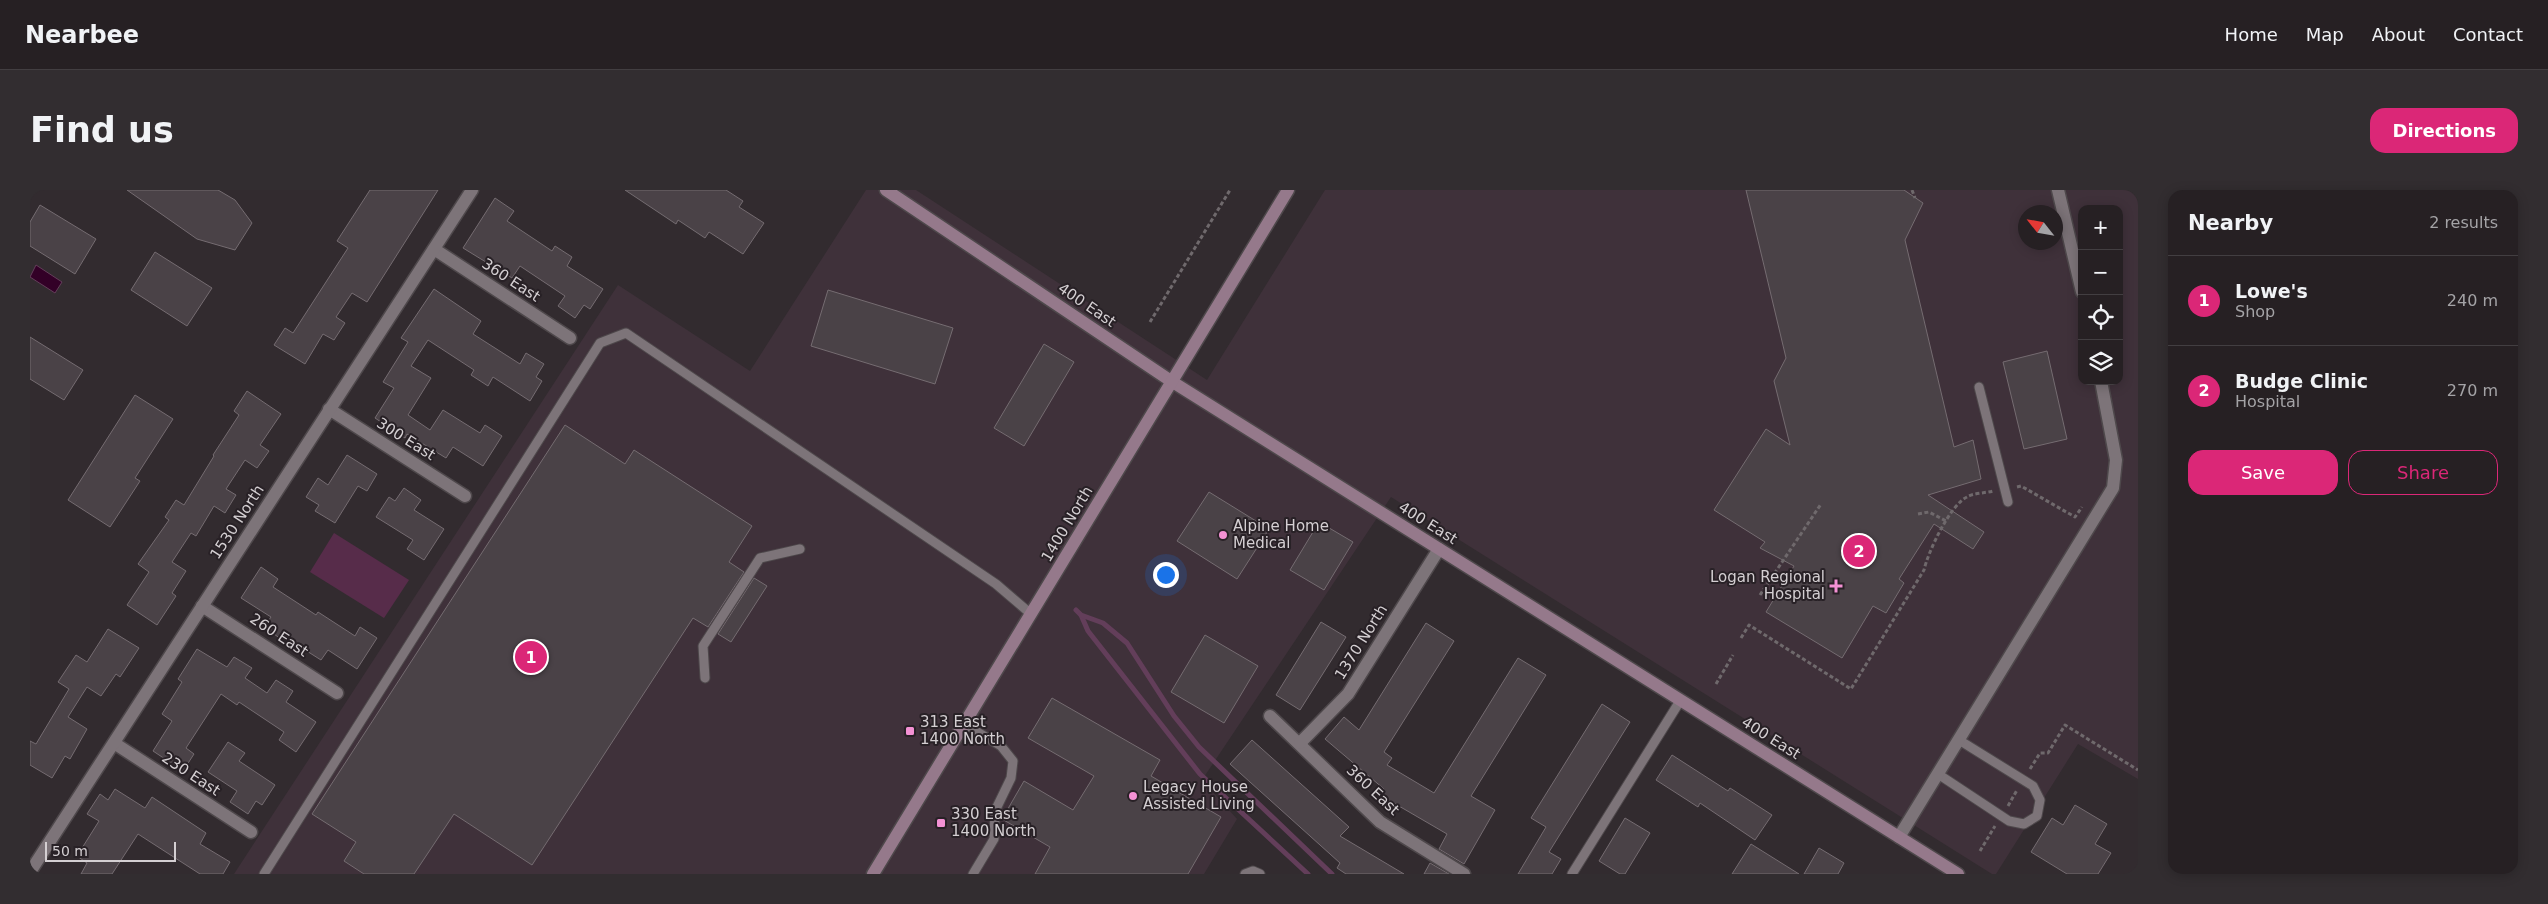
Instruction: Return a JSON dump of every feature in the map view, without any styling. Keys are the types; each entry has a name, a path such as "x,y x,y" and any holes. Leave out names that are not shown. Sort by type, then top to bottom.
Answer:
{"street":[{"name":"1530 North","path":"30,872 472,190"},
{"name":"400 East","path":"886,190 1171,381 1958,874"},
{"name":"1400 North","path":"873,874 1288,190"},
{"path":"2058,190 2078,275"},
{"name":"360 East","path":"434,249 570,338"},
{"path":"1899,837 2113,488 2116,460 2102,385"},
{"name":"300 East","path":"328,410 466,496"},
{"name":"1370 North","path":"1300,743 1348,694 1439,549"},
{"name":"260 East","path":"202,606 337,693"},
{"name":"360 East","path":"1270,716 1380,822 1464,874"},
{"name":"230 East","path":"114,743 251,832"}],"lane":[{"path":"264,874 600,343 626,334 996,584 1031,614"},
{"path":"1979,387 2008,502"},
{"path":"705,678 703,646 760,558 800,549"},
{"path":"1572,874 1680,701"},
{"path":"964,724 1002,746 1013,761 1012,778 995,811 994,839 974,874"},
{"path":"1938,774 2010,821 2024,824 2036,816 2040,800 2033,786 1959,740"},
{"path":"1245,874 1253,871 1260,874"}],"path":[{"path":"1150,322 1230,190"},
{"path":"1912,190 1916,198"},
{"path":"1741,638 1749,625 1851,689 1924,570 1928,554 1946,521 1966,497 2022,486 2075,517 2082,507"},
{"path":"1760,595 1821,504"},
{"path":"1918,514 1929,512 1946,521"},
{"path":"1716,684 1733,655"},
{"path":"1980,851 2040,753 2048,753 2065,725 2138,770"}],"shaded area":[{"path":"866,190 916,190 1207,380 1325,190 2138,190 2138,779 2078,744 1996,874 1992,874 1391,497 1202,780 1237,819 1204,874 234,874 618,285 750,371"},
{"path":"36,265 62,282 55,293 30,277"},
{"path":"334,533 409,580 384,618 310,572"}],"building":[{"path":"127,190 218,190 235,200 252,223 235,250 197,239"},
{"path":"370,190 438,190 367,302 352,293 336,317 345,323 334,340 323,334 305,364 274,345 285,328 293,333 348,248 337,241"},
{"path":"625,190 726,190 743,201 739,207 764,223 743,254 709,232 705,238 678,220 676,224"},
{"path":"1746,190 1904,190 1923,203 1905,240 1954,447 1973,440 1981,479 1928,495 1984,532 1973,549 1934,524 1899,579 1904,583 1886,613 1873,606 1842,658 1766,612 1794,566 1760,548 1765,542 1714,510 1766,429 1790,445 1774,381 1786,358"},
{"path":"495,198 514,211 507,221 552,251 555,246 572,257 567,266 603,289 590,309 584,305 575,318 558,306 565,296 520,266 512,278 463,248"},
{"path":"40,205 96,239 75,274 30,246 30,222"},
{"path":"155,252 212,288 187,326 131,290"},
{"path":"434,289 481,321 473,334 520,364 526,353 544,364 536,377 542,381 530,401 493,377 488,386 471,375 474,370 428,340 411,366 431,378 408,415 430,430 443,410 480,433 485,425 502,436 483,466 453,447 446,458 407,434 405,438 375,418 394,388 383,382 408,342 401,338"},
{"path":"828,290 953,328 935,384 811,346"},
{"path":"30,337 83,370 64,400 30,379"},
{"path":"1044,344 1074,362 1024,446 994,428"},
{"path":"2047,351 2067,439 2024,449 2003,362"},
{"path":"247,391 281,414 260,445 269,451 257,468 245,460 226,489 236,495 225,513 214,506 196,536 191,533 172,562 186,571 172,593 176,596 157,625 127,605 149,572 138,564 169,520 165,517 176,500 184,505 239,415 234,411"},
{"path":"135,395 173,419 135,478 140,481 110,527 68,500"},
{"path":"565,425 625,464 634,450 752,526 729,562 744,572 708,627 693,618 532,865 454,814 414,874 364,874 344,861 356,842 312,814"},
{"path":"347,455 377,474 367,491 358,486 335,523 315,511 319,505 306,497 318,478 328,485"},
{"path":"404,488 421,500 414,510 444,529 424,560 407,549 413,540 376,517 389,497 395,501"},
{"name":"Alpine Home Medical","path":"1209,492 1269,529 1237,579 1177,541"},
{"path":"1319,522 1353,542 1324,590 1290,570"},
{"path":"261,567 278,579 273,587 316,615 318,612 355,636 360,627 377,638 357,669 328,650 321,660 283,636 281,639 264,627 271,617 241,598"},
{"path":"754,578 767,586 731,642 718,634"},
{"path":"1321,622 1346,637 1300,710 1276,695"},
{"path":"1426,623 1454,641 1384,752 1392,758 1387,765 1434,793 1518,658 1546,675 1471,796 1495,810 1464,864 1439,849 1447,834 1380,795 1384,789 1325,739 1344,717 1359,730"},
{"path":"108,629 139,648 120,677 116,674 101,696 87,687 68,717 87,729 70,759 65,756 52,778 30,765 30,741 36,744 69,689 58,682 76,655 87,662"},
{"path":"1205,635 1258,666 1224,723 1171,692"},
{"path":"197,649 227,667 234,657 252,668 245,678 267,693 276,680 293,691 286,702 316,722 296,752 279,740 284,732 239,702 237,705 221,694 186,748 194,754 183,771 153,751 172,721 162,714 182,682 178,679"},
{"name":"Legacy House Assisted Living","path":"1052,698 1160,760 1151,776 1221,817 1188,874 1035,874 1050,847 1002,819 1024,781 1073,810 1094,776 1028,738"},
{"path":"1602,704 1630,722 1549,852 1561,859 1552,874 1518,874 1546,827 1531,818"},
{"path":"1252,740 1349,827 1340,836 1404,874 1346,874 1337,868 1340,863 1230,764"},
{"path":"228,742 245,753 239,761 275,785 262,805 256,801 248,814 230,802 237,791 208,772"},
{"path":"1672,755 1728,791 1730,788 1772,815 1755,840 1700,803 1698,807 1656,780"},
{"path":"115,789 145,808 152,797 206,833 200,844 230,862 223,874 200,874 138,834 112,874 81,874 87,863 77,856 99,821 87,814 100,794 108,800"},
{"path":"2075,805 2107,824 2095,844 2111,853 2098,874 2067,874 2031,852 2052,818 2063,825"},
{"path":"1625,818 1650,833 1625,874 1620,874 1599,861"},
{"path":"1751,844 1799,874 1732,874"},
{"path":"1819,848 1844,863 1838,874 1804,874"},
{"path":"1430,863 1449,874 1424,874"}],"waterway":[{"path":"1076,610 1081,615 1088,631 1200,774 1308,874"},
{"path":"1081,615 1103,623 1127,643 1174,716 1199,747 1332,874"}],"place":[{"name":"Alpine Home Medical","path":"1223,535"},
{"name":"Budge Clinic","path":"1859,551"},
{"name":"Logan Regional Hospital","path":"1836,586"},
{"name":"Lowe's","path":"531,657"},
{"name":"313 East 1400 North","path":"910,731"},
{"name":"Legacy House Assisted Living","path":"1133,796"},
{"name":"330 East 1400 North","path":"941,823"}]}
